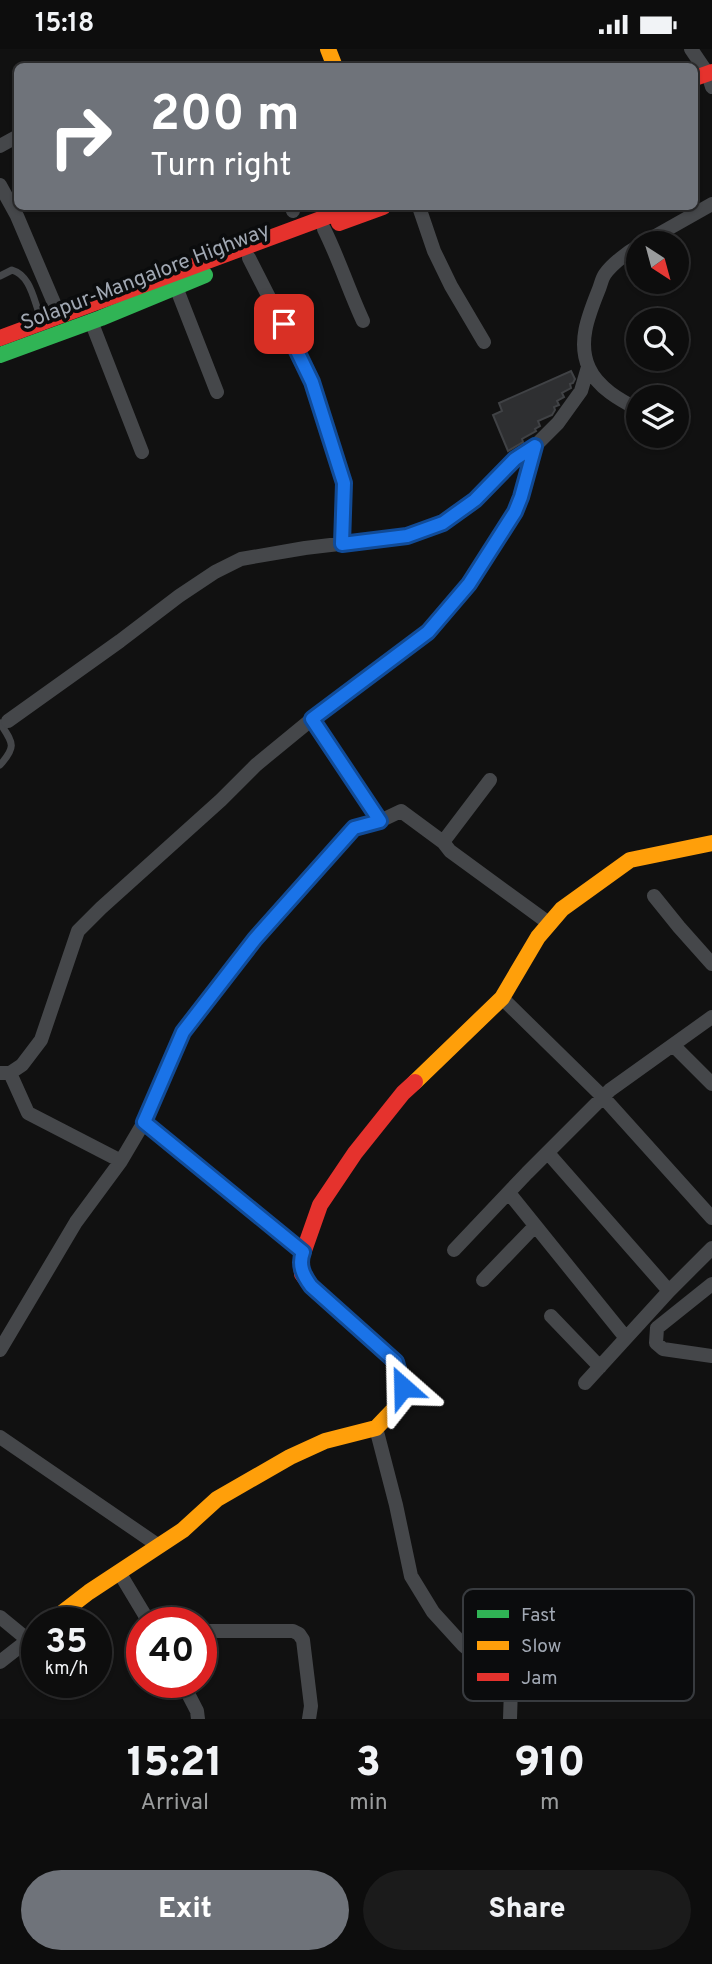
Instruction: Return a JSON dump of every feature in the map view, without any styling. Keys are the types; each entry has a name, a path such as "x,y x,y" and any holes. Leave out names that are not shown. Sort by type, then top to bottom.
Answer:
{"main road":[{"path":"0,338 345,210"},
{"name":"Solapur-Mangalore Highway","path":"0,355 375,210"},
{"path":"0,324 288,212"},
{"path":"71,1607 183,1530 218,1499 290,1457 325,1441 376,1428 397,1407 403,1387 396,1362 311,1286 302,1274 301,1259 320,1205 355,1153 403,1093 502,999 538,937 562,909 630,860 712,843"}],"street":[{"path":"691,49 708,80"},
{"path":"0,185 17,216 54,303"},
{"path":"664,231 712,204"},
{"path":"420,210 434,251 484,342"},
{"path":"324,229 363,321"},
{"path":"626,255 605,274 586,325 584,346 588,367 597,380 626,403"},
{"path":"249,258 312,382 344,483 342,544"},
{"path":"176,287 217,392"},
{"path":"91,321 142,452"},
{"path":"4,722 120,641 178,596 241,559 305,548 407,536 443,523 475,500 515,459 535,446 558,423 580,391 588,367"},
{"path":"121,1161 28,1113 5,1073 22,1065 41,1040 78,931 256,765 312,719 428,632 469,584 515,512 535,446"},
{"path":"312,719 380,821"},
{"path":"443,842 490,780"},
{"path":"0,1350 76,1222 121,1161 144,1122 183,1032 255,939 354,828 380,821 401,811 443,842 450,851 550,923"},
{"path":"654,896 712,964"},
{"path":"502,999 603,1097 712,1217"},
{"path":"454,1250 603,1097 712,1017"},
{"path":"673,1045 712,1084"},
{"path":"144,1122 303,1252"},
{"path":"548,1153 669,1291"},
{"path":"509,1193 626,1338"},
{"path":"482,1280 535,1226"},
{"path":"585,1383 712,1248"},
{"path":"712,1284 705,1295 657,1328 656,1343 663,1349 712,1356"},
{"path":"551,1315 600,1367"},
{"path":"376,1428 411,1576 433,1612 463,1645"},
{"path":"0,1437 159,1546"},
{"path":"119,1572 140,1607"},
{"path":"0,1617 21,1630"},
{"path":"217,1631 293,1631 299,1634 303,1640 308,1679 311,1706 309,1719"},
{"path":"0,1662 21,1646"},
{"path":"190,1698 198,1719"},
{"path":"509,1719 511,1701"}],"lane":[{"path":"0,276 12,270 22,275 38,310"},
{"path":"0,765 13,746 4,722"}],"building":[{"path":"571,371 575,379 570,384 571,388 562,393 564,397 557,401 559,405 554,407 552,415 538,421 540,426 536,431 508,451 493,415 502,411 499,403"}],"traffic: fast":[{"path":"0,355 101,318 205,275"}],"traffic: slow":[{"path":"328,49 333,63"},
{"path":"415,1082 502,998 538,937 562,909 630,860 712,843"},
{"path":"70,1607 183,1530 217,1499 290,1457 325,1441 376,1428 397,1406"}],"traffic: jam":[{"path":"698,77 712,72"},
{"path":"0,338 345,210"},
{"path":"339,223 375,210"},
{"path":"397,1406 403,1387 396,1362 311,1286 302,1274 301,1259 320,1205 355,1153 415,1082"}],"route":[{"path":"284,324 312,382 344,483 342,544 407,536 443,523 475,500 515,459 535,446 515,512 469,584 428,632 312,719 380,821 354,828 255,939 183,1032 144,1122 303,1252 302,1274 311,1286 396,1362 403,1387"}]}
